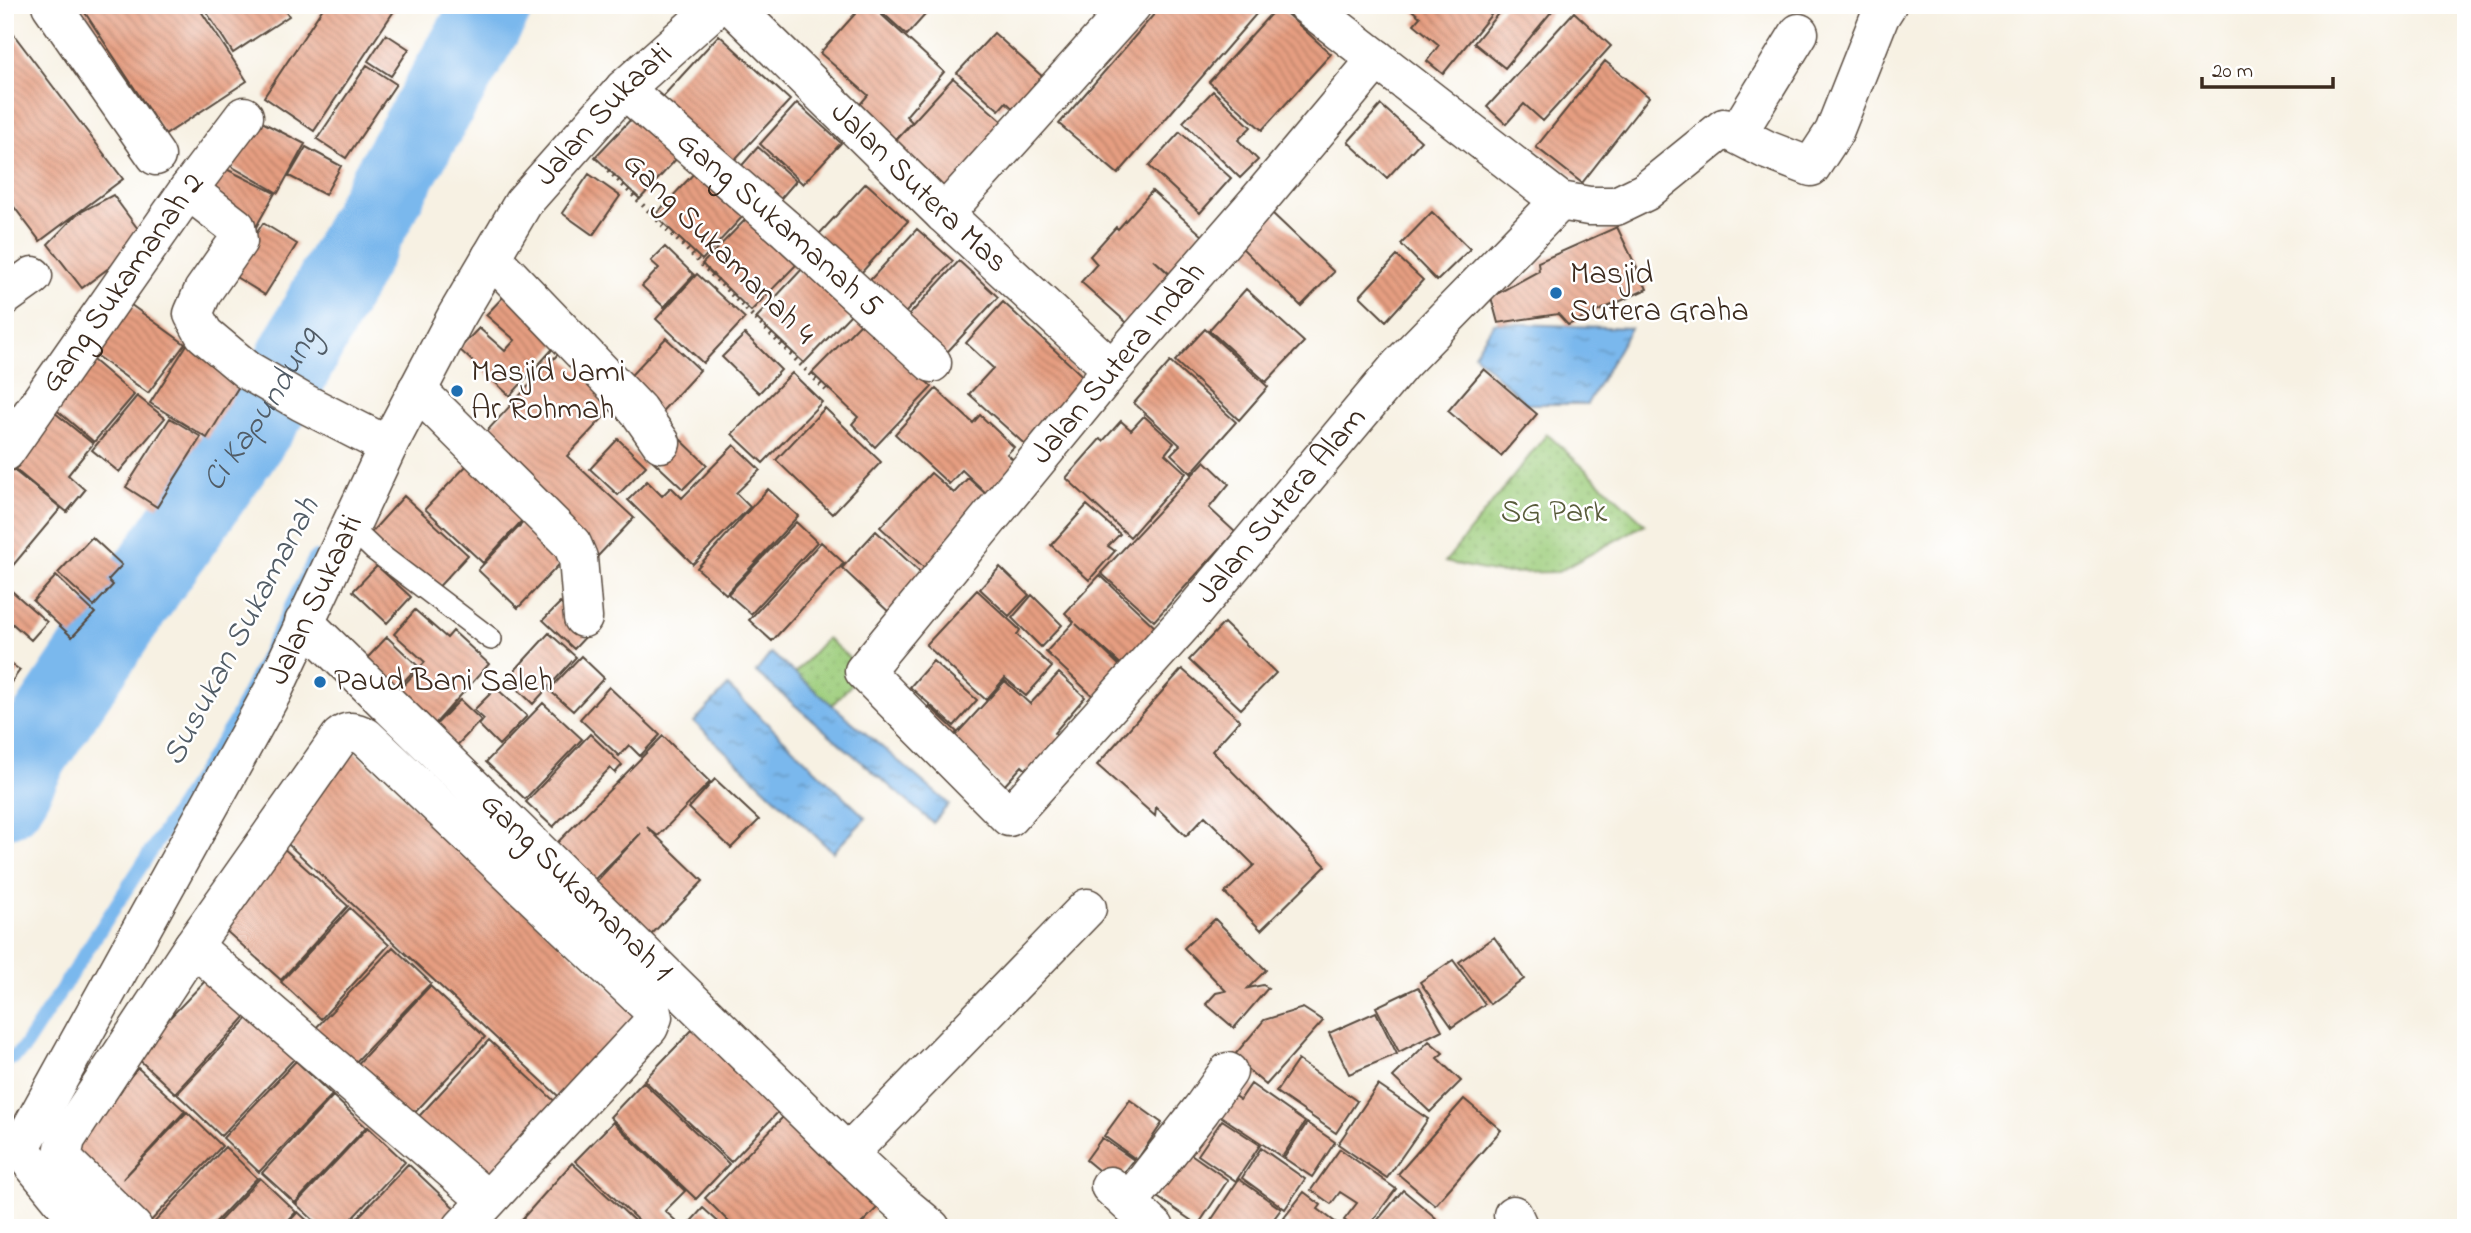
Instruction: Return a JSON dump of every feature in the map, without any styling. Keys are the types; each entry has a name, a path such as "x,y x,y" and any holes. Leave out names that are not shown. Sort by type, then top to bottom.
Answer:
{"street":[{"path":"51,5 156,156"},
{"name":"Jalan Sukaati","path":"85,1228 22,1149 151,909 273,691 350,527 374,439 417,390 523,203 624,89 718,5"},
{"name":"Jalan Sutera Mas","path":"731,5 944,214 1112,369"},
{"path":"944,214 1132,5"},
{"path":"1307,5 1560,201 1589,206 1616,206 1645,192 1731,131 1799,33"},
{"path":"1731,131 1767,150 1811,166 1834,132 1880,16 1887,5"},
{"name":"Jalan Sutera Indah","path":"864,671 1112,369 1377,59"},
{"name":"Gang Sukamanah 5","path":"624,89 787,230 932,363"},
{"name":"Gang Sukamanah 2","path":"5,452 188,190 244,116"},
{"path":"188,190 236,227 238,233 238,241 203,291 193,314 204,334 247,370 374,439"},
{"name":"Jalan Sutera Alam","path":"864,671 1009,817 1189,617 1400,365 1560,201"},
{"path":"491,257 638,411 660,443"},
{"path":"417,390 572,544 578,558 583,618"},
{"name":"Gang Sukamanah 1","path":"304,622 848,1154 931,1228"},
{"path":"132,1228 67,1164 63,1153 66,1139 193,946 340,737 351,731 366,737 651,1008 653,1017 649,1027 462,1228"},
{"path":"848,1154 1087,908"},
{"path":"193,946 487,1200"},
{"path":"1131,1205 1228,1072"}],"lane":[{"path":"350,527 374,550 491,639"}],"path":[{"name":"Gang Sukamanah 4","path":"578,140 826,390"}],"green space":[{"name":"SG Park","path":"1547,434 1645,524 1558,572 1498,573 1445,562"},
{"path":"827,638 864,671 832,705 795,673"}],"water":[{"path":"1494,323 1631,328 1587,404 1527,404 1474,354"},
{"path":"771,653 949,804 933,823 756,672"},
{"path":"728,686 866,818 833,852 694,722"}],"building":[{"path":"80,5 197,5 247,81 165,135"},
{"path":"202,5 282,5 289,16 233,53"},
{"path":"325,5 398,5 314,131 264,97"},
{"path":"863,5 871,5 944,72 906,116 912,122 894,141 857,108 868,95 820,53"},
{"path":"874,5 934,5 907,35"},
{"path":"1162,5 1264,5 1118,174 1059,124"},
{"path":"1406,5 1499,5 1443,74 1427,61 1439,45 1414,24 1420,17"},
{"path":"1505,5 1557,5 1505,68 1474,43"},
{"path":"1278,6 1331,54 1262,130 1209,82"},
{"path":"1574,12 1611,46 1543,121 1524,104 1506,124 1487,107"},
{"path":"5,23 123,179 40,241 5,195"},
{"path":"994,33 1045,79 1020,115 1006,102 999,110 957,73"},
{"path":"386,34 409,49 391,76 368,61"},
{"path":"719,35 790,100 725,170 654,106"},
{"path":"1605,61 1649,97 1582,183 1536,147"},
{"path":"367,65 396,84 346,158 317,139"},
{"path":"953,78 1012,130 950,198 892,145"},
{"path":"1213,91 1251,127 1238,140 1258,160 1240,178 1183,122"},
{"path":"797,103 841,143 803,184 760,144"},
{"path":"1381,105 1421,141 1387,178 1348,142"},
{"path":"634,116 678,157 640,199 595,157"},
{"path":"254,118 305,144 278,193 222,161"},
{"path":"1180,132 1231,178 1200,213 1149,166"},
{"path":"306,147 341,166 325,195 289,176"},
{"path":"758,147 796,181 769,212 731,178"},
{"path":"218,165 275,193 256,227 202,189"},
{"path":"698,169 745,214 702,260 655,215"},
{"path":"589,174 620,196 593,235 562,213"},
{"path":"866,183 908,221 852,283 810,244"},
{"path":"1152,191 1212,244 1179,282 1153,259 1170,275 1135,330 1081,282 1097,264 1090,256"},
{"path":"113,195 146,240 82,288 48,244 77,214"},
{"path":"1271,212 1334,272 1301,306 1239,245"},
{"path":"1432,212 1470,249 1437,281 1401,244"},
{"path":"747,218 796,265 751,311 702,264"},
{"path":"263,223 297,244 265,295 231,274"},
{"path":"1617,227 1647,289 1568,325 1558,314 1498,323 1491,297 1539,271 1538,262"},
{"path":"917,229 953,261 895,324 860,291"},
{"path":"665,247 694,275 664,307 642,286 659,268 651,261"},
{"path":"1397,256 1423,280 1386,321 1360,296"},
{"path":"959,261 998,297 938,362 899,326"},
{"path":"805,266 853,312 804,363 756,318"},
{"path":"697,274 745,318 703,363 656,319"},
{"path":"1246,289 1304,342 1266,382 1209,330"},
{"path":"506,294 559,342 510,396 459,349 479,328 505,351 515,340 486,315"},
{"path":"127,302 185,344 148,393 91,352"},
{"path":"1003,302 1090,383 1030,449 969,394 993,368 966,343"},
{"path":"863,321 932,387 875,447 852,424 858,417 812,373"},
{"path":"1205,329 1268,387 1239,420 1175,361"},
{"path":"745,334 781,370 759,393 722,357"},
{"path":"666,338 700,370 654,420 620,387"},
{"path":"188,343 244,378 207,438 150,403"},
{"path":"559,353 615,405 567,456 634,518 596,558 474,445"},
{"path":"87,355 134,395 94,442 47,402"},
{"path":"1170,362 1236,422 1191,473 1171,454 1180,445 1134,403"},
{"path":"1484,369 1537,414 1501,456 1448,411"},
{"path":"792,373 822,402 763,463 732,434"},
{"path":"936,389 973,423 980,415 1014,447 1007,454 1017,463 988,495 962,470 949,484 895,434"},
{"path":"137,396 165,418 119,472 92,450"},
{"path":"48,407 93,444 68,475 85,490 67,512 5,461"},
{"path":"825,408 881,462 832,514 776,460"},
{"path":"1144,416 1174,443 1165,454 1186,473 1130,537 1066,478 1100,439 1103,441 1121,421 1131,430"},
{"path":"170,418 201,437 157,507 126,487"},
{"path":"677,436 707,465 683,489 653,461"},
{"path":"618,439 646,466 618,495 590,469"},
{"path":"734,445 760,470 736,493 750,507 693,564 628,500 647,481 662,496 671,487 682,498"},
{"path":"1205,461 1229,484 1209,508 1235,532 1154,621 1101,573"},
{"path":"470,462 527,515 483,563 425,509"},
{"path":"11,468 61,508 5,575 5,475"},
{"path":"931,473 954,493 968,478 996,503 930,573 880,527"},
{"path":"768,489 798,516 726,594 697,568"},
{"path":"404,496 468,555 432,594 368,536"},
{"path":"1087,505 1120,534 1108,546 1115,551 1089,580 1051,545"},
{"path":"531,514 571,552 518,608 478,570"},
{"path":"796,522 817,542 751,614 728,594"},
{"path":"876,531 926,578 892,615 842,568"},
{"path":"92,537 122,565 108,580 113,585 94,606 58,573"},
{"path":"821,542 844,563 772,641 749,620"},
{"path":"377,566 411,597 387,623 353,591"},
{"path":"1000,567 1029,595 1009,616 980,589"},
{"path":"1100,575 1157,629 1123,666 1076,624 1124,670 1096,699 1046,652 1074,622 1065,613"},
{"path":"56,576 95,613 72,637 33,601"},
{"path":"5,585 47,622 31,640 5,617"},
{"path":"977,590 1020,630 1017,635 1052,667 1026,696 1005,678 986,700 926,645"},
{"path":"1032,595 1062,625 1041,647 1012,618"},
{"path":"560,603 590,632 574,649 543,620"},
{"path":"415,610 447,638 453,631 489,664 425,735 389,701 425,662 394,634"},
{"path":"1224,623 1276,673 1241,709 1189,660"},
{"path":"549,633 576,657 533,704 507,679"},
{"path":"387,637 418,666 388,699 356,670"},
{"path":"581,656 604,678 573,711 549,690"},
{"path":"5,660 20,670 5,691"},
{"path":"933,661 977,700 954,726 910,687"},
{"path":"1182,669 1240,720 1212,751 1326,866 1261,930 1225,893 1254,865 1205,816 1186,836 1156,807 1155,816 1097,765"},
{"path":"1059,673 1085,697 1054,733 1065,743 1034,777 1022,766 1004,786 953,738 1005,681 1030,704"},
{"path":"609,687 660,735 640,756 629,745 619,756 580,719"},
{"path":"496,688 527,716 499,745 479,725 484,719 474,710"},
{"path":"460,700 481,720 445,758 424,737"},
{"path":"543,703 582,739 525,799 486,762"},
{"path":"929,706 957,732 948,743 919,717"},
{"path":"590,734 622,765 615,773 610,768 553,827 526,802"},
{"path":"663,736 710,782 658,836 647,827 703,881 649,937 594,884 641,833 591,883 554,846"},
{"path":"352,750 648,1025 571,1108 275,832"},
{"path":"715,779 759,820 731,848 689,808"},
{"path":"281,846 348,906 281,980 214,920"},
{"path":"350,908 389,945 321,1019 281,982"},
{"path":"1215,919 1266,970 1248,988 1263,985 1268,988 1234,1028 1206,1004 1216,993 1226,991 1184,948"},
{"path":"1494,937 1524,979 1490,1004 1459,962"},
{"path":"393,947 431,983 350,1068 312,1032"},
{"path":"1453,960 1485,1004 1452,1027 1420,982"},
{"path":"208,978 247,1015 175,1093 134,1055"},
{"path":"430,986 485,1037 408,1120 353,1069"},
{"path":"1418,987 1442,1030 1399,1052 1376,1007"},
{"path":"1303,1008 1323,1021 1266,1085 1233,1057 1264,1020"},
{"path":"1376,1012 1397,1054 1349,1074 1329,1033"},
{"path":"250,1016 294,1059 221,1136 177,1094"},
{"path":"695,1027 781,1109 731,1162 644,1080"},
{"path":"489,1040 563,1109 484,1194 411,1125"},
{"path":"1429,1041 1443,1053 1437,1058 1461,1081 1430,1112 1393,1077"},
{"path":"1298,1060 1357,1101 1336,1133 1276,1092"},
{"path":"296,1061 332,1095 259,1172 223,1138"},
{"path":"138,1068 185,1111 123,1179 187,1112 222,1146 147,1225 67,1144"},
{"path":"643,1082 729,1164 696,1199 610,1117"},
{"path":"1251,1084 1305,1122 1282,1157 1216,1113 1229,1092 1240,1100"},
{"path":"1378,1085 1428,1119 1387,1178 1338,1144"},
{"path":"333,1096 366,1127 295,1203 262,1173"},
{"path":"1464,1099 1501,1130 1435,1205 1398,1174"},
{"path":"1130,1100 1162,1123 1137,1160 1104,1136"},
{"path":"783,1117 877,1208 857,1228 735,1228 705,1198"},
{"path":"1222,1120 1260,1145 1236,1181 1198,1155"},
{"path":"613,1122 685,1191 665,1211 676,1221 669,1228 646,1228 575,1161"},
{"path":"1307,1123 1335,1142 1312,1177 1284,1158"},
{"path":"368,1127 405,1162 343,1228 322,1228 296,1204"},
{"path":"1102,1138 1134,1160 1115,1184 1086,1160"},
{"path":"225,1147 257,1178 210,1228 149,1228"},
{"path":"1261,1148 1305,1179 1285,1209 1242,1178"},
{"path":"1340,1149 1396,1189 1367,1228 1355,1228 1344,1220 1357,1203 1340,1192 1331,1204 1311,1190"},
{"path":"1188,1152 1228,1180 1198,1225 1157,1197"},
{"path":"572,1163 642,1228 514,1228"},
{"path":"408,1164 464,1217 454,1228 348,1228"},
{"path":"260,1178 296,1212 281,1228 213,1228"},
{"path":"1239,1179 1281,1209 1267,1228 1206,1228"},
{"path":"1403,1190 1436,1218 1427,1228 1371,1228"},
{"path":"1304,1192 1321,1205 1318,1209 1343,1228 1286,1228 1290,1222 1284,1218"},
{"path":"703,1208 725,1228 685,1228"},
{"path":"298,1212 315,1228 283,1228"}],"waterway":[{"name":"Ci Kapundung","path":"5,799 31,751 278,392 389,185 493,5"},
{"name":"Susukan Sukamanah","path":"5,1059 13,1058 23,1049 233,724 315,558"}],"place":[{"name":"Masjid Sutera Graha","path":"1556,293"},
{"name":"Masjid Jami Ar Rohmah","path":"457,391"},
{"name":"Paud Bani Saleh","path":"320,682"}]}
